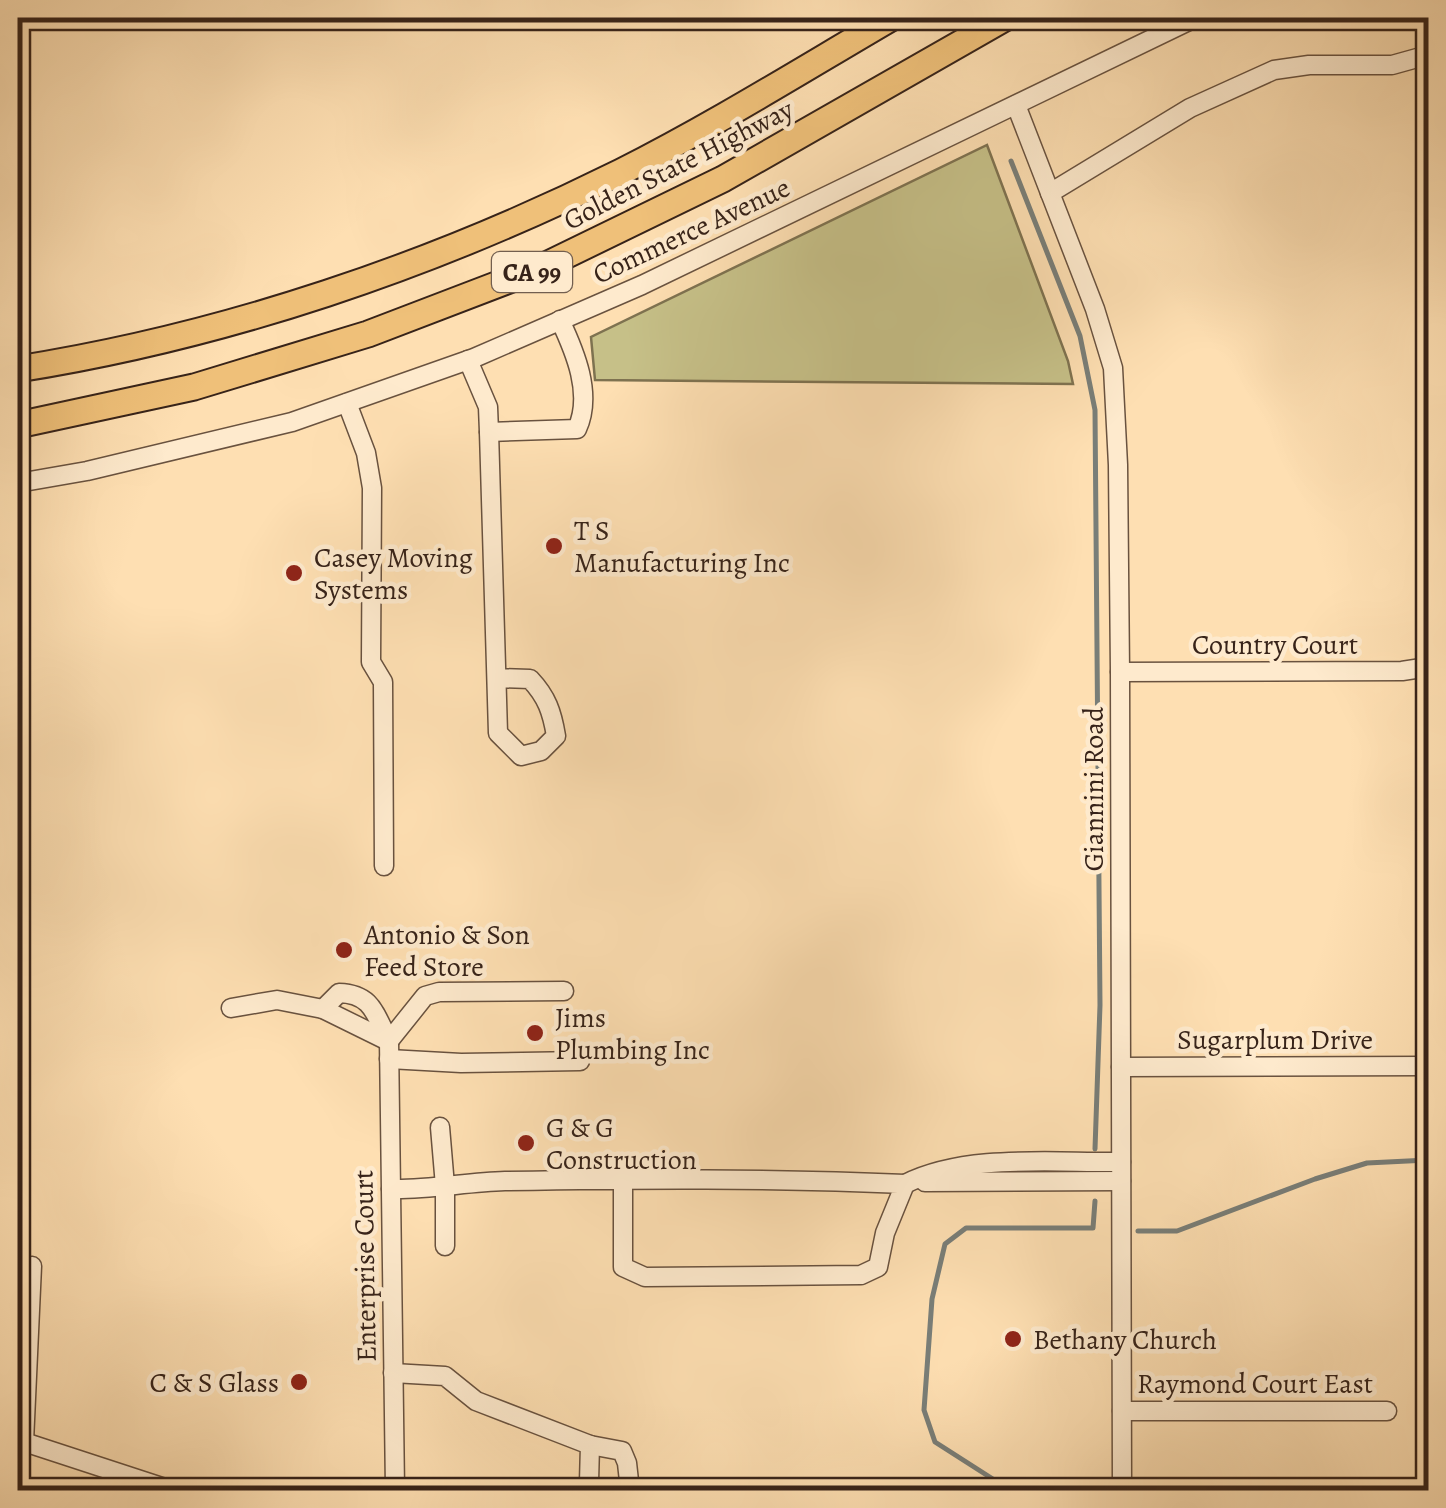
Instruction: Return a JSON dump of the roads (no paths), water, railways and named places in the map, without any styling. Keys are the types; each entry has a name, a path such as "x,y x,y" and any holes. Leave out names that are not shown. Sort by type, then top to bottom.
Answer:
{"highway":[{"name":"Golden State Highway","path":"18,370 93,357 212,328 463,243 636,164 891,18"},
{"name":"Golden State Highway","path":"18,425 194,387 368,334 538,269 723,178 1005,18"}],"street":[{"name":"Commerce Avenue","path":"18,484 292,422 468,360 642,285 1195,18"},
{"path":"1050,193 1190,108 1274,70 1309,65 1392,65 1428,55"},
{"name":"Giannini Road","path":"1016,105 1095,309 1113,368 1120,672 1122,1490"},
{"path":"489,432 577,428 582,418 580,364 560,320"},
{"path":"468,360 488,407 498,733 520,756 541,751 556,736 551,708 542,692 530,680 497,678"},
{"path":"347,403 366,453 372,488 372,662 383,682 384,866"},
{"name":"Country Court","path":"1120,672 1402,671 1428,667"},
{"path":"389,1050 425,996 438,992 564,991"},
{"path":"324,1009 340,992 366,999 389,1050"},
{"path":"231,1008 278,1000 324,1009 389,1050 461,1063 580,1061"},
{"name":"Enterprise Court","path":"389,1050 395,1490"},
{"name":"Sugarplum Drive","path":"1121,1067 1428,1066"},
{"path":"440,1126 445,1246"},
{"path":"391,1189 624,1180 905,1184 1121,1171"},
{"path":"624,1180 622,1267 645,1277 862,1275 878,1267 885,1233 905,1184"},
{"path":"32,1266 21,1441 171,1490"},
{"path":"393,1373 445,1376 476,1401 590,1445 622,1451 630,1490"},
{"name":"Raymond Court East","path":"1122,1411 1388,1410"},
{"path":"586,1490 590,1482 590,1445"},
{"path":"702,1490 738,1490"}],"waterway":[{"path":"1011,161 1080,336 1095,410 1100,1005 1095,1149"},
{"path":"1138,1231 1177,1231 1367,1163 1428,1160"},
{"path":"1010,1490 935,1442 924,1410 932,1299 945,1244 966,1228 1093,1228 1095,1201"}],"place":[{"name":"T S Manufacturing Inc","path":"554,546"},
{"name":"Casey Moving Systems","path":"294,573"},
{"name":"Antonio & Son Feed Store","path":"344,950"},
{"name":"Jims Plumbing Inc","path":"535,1033"},
{"name":"G & G Construction","path":"526,1143"},
{"name":"Bethany Church","path":"1013,1339"},
{"name":"C & S Glass","path":"299,1382"}]}
